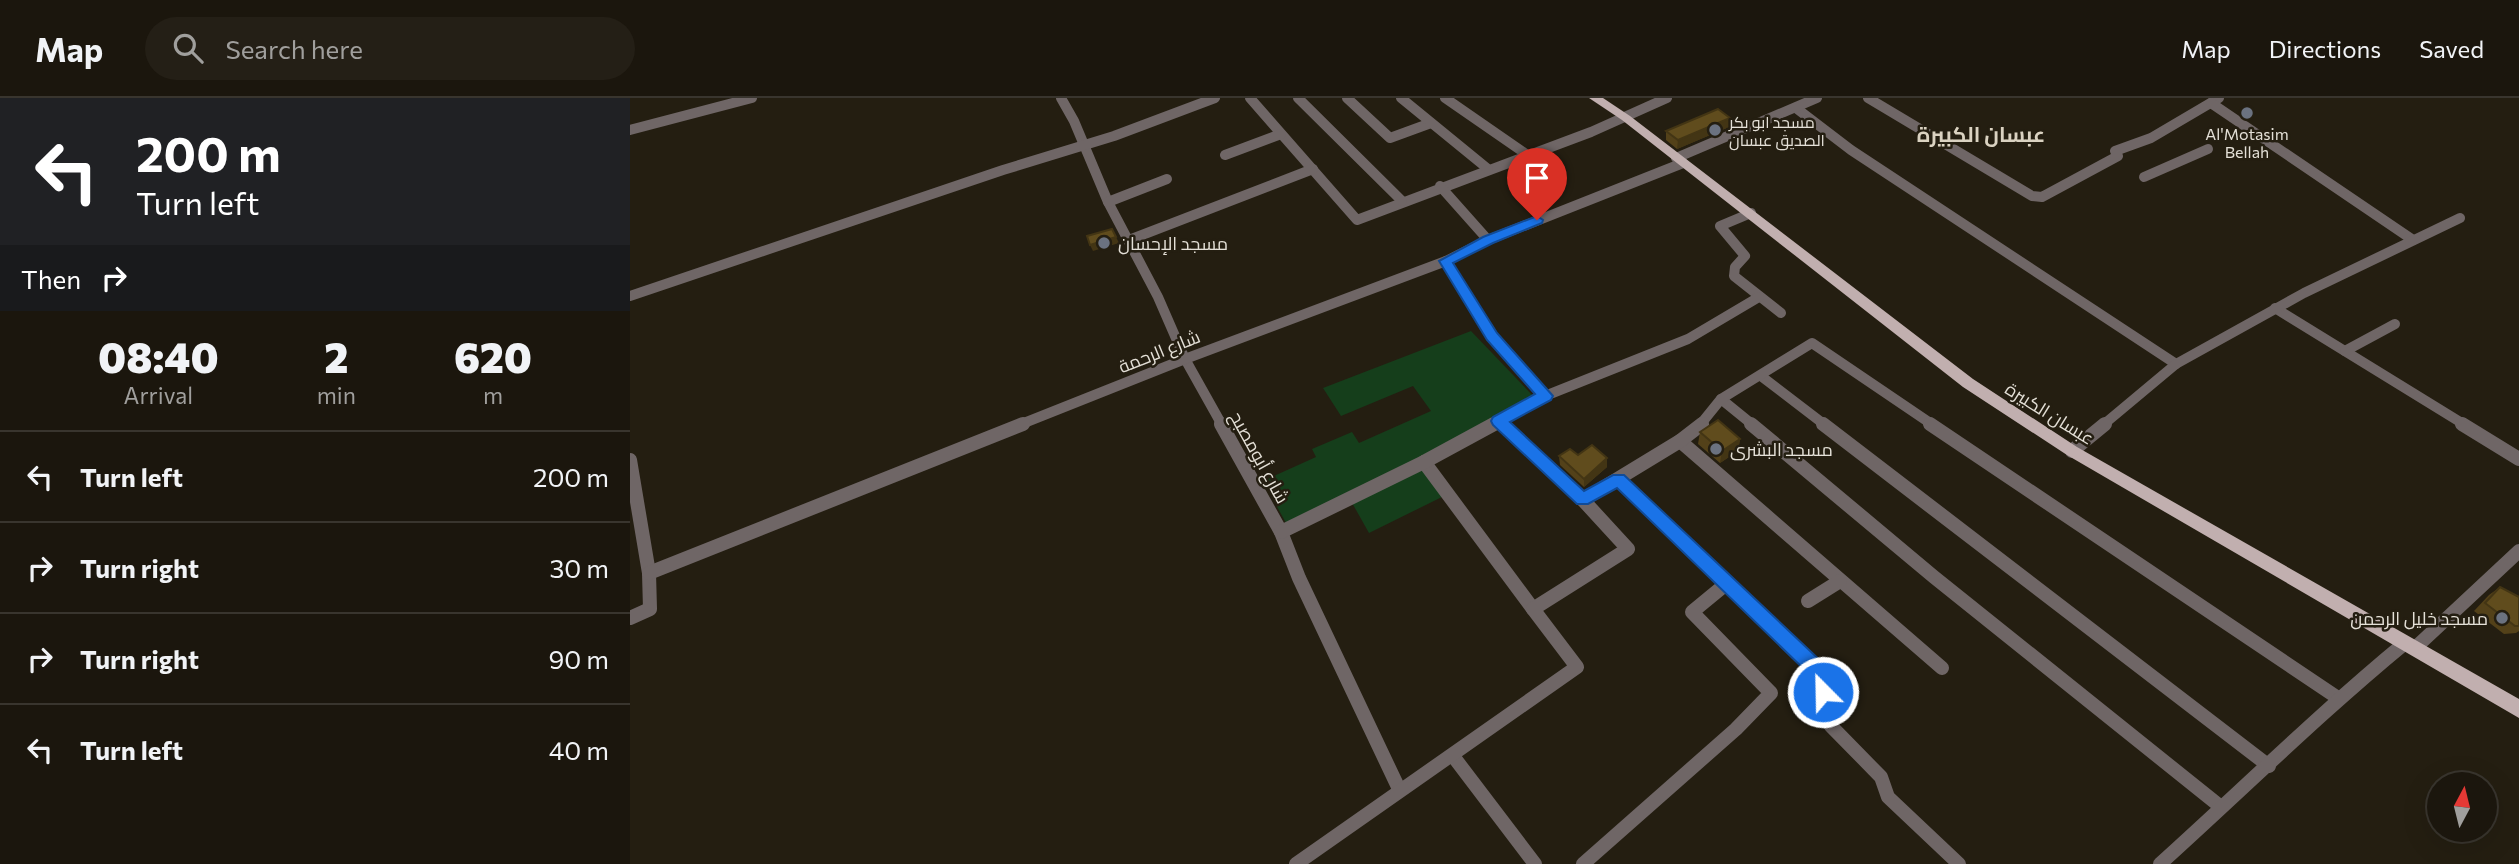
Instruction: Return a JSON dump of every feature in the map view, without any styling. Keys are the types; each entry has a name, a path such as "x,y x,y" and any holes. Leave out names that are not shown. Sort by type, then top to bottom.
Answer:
{"main road":[{"name":"عبسان الكبيرة","path":"1596,98 1751,213 1968,383 2072,451 2519,709"}],"street":[{"path":"630,130 752,98"},
{"name":"شارع أبومصبح","path":"1061,98 1085,145 1108,202 1129,240 1185,359 1281,532 1299,578 1399,789"},
{"path":"630,296 1003,170 1085,145 1202,100 1215,98"},
{"path":"1250,98 1356,220 1440,186 1626,118 1667,98"},
{"path":"1298,98 1402,201"},
{"path":"1347,98 1390,138 1431,123"},
{"path":"1401,98 1488,169"},
{"path":"1445,98 1526,154"},
{"name":"شارع الرحمة","path":"649,573 1185,359 1446,261 1488,240 1680,160 1817,98"},
{"path":"1868,98 2032,196 2042,197 2118,156 2115,151 2151,138 2215,100 2413,240"},
{"path":"1796,108 1852,150 2176,364"},
{"path":"1225,155 1281,134"},
{"path":"2144,177 2208,149"},
{"path":"1129,240 1313,169"},
{"path":"1108,202 1167,179"},
{"path":"1440,186 1488,240"},
{"path":"1751,213 1720,226 1745,256 1735,267 1734,276 1781,313"},
{"path":"2072,451 2176,364 2275,308 2460,218"},
{"path":"1446,261 1492,337 1545,396"},
{"path":"1281,532 1424,462 1545,396 1688,339 1759,297"},
{"path":"2275,308 2519,458"},
{"path":"2345,351 2396,324"},
{"path":"1583,500 1680,441 1700,426 1721,400 1812,343 2106,544 2338,698"},
{"path":"1761,376 2270,766"},
{"path":"1721,400 2221,807"},
{"path":"1499,421 1583,500 1628,549 1533,609"},
{"path":"1680,441 1942,668"},
{"path":"630,460 649,573 650,609 630,618"},
{"path":"1296,864 1399,789 1453,755 1577,667 1424,462"},
{"path":"1619,479 1819,671 1831,726 1881,777 1888,797 1959,864"},
{"path":"2160,864 2270,766 2338,698 2410,646 2519,551"},
{"path":"1808,601 1840,581"},
{"path":"1583,864 1736,729 1771,693 1692,612 1726,584"},
{"path":"1453,755 1535,864"}],"green space":[{"path":"1471,331 1535,398 1415,465 1286,523 1263,481 1316,457 1312,449 1352,432 1359,443 1431,411 1413,386 1341,416 1323,388"},
{"path":"1418,469 1429,471 1446,495 1369,533 1351,501"}],"building":[{"path":"1718,109 1730,118 1678,140 1666,131"},
{"path":"1112,229 1116,237 1090,245 1087,236"},
{"path":"1718,420 1740,439 1722,451 1700,432"},
{"path":"1592,445 1607,458 1584,479 1559,456 1570,449 1578,455"},
{"path":"2500,587 2519,597 2519,626 2515,626 2485,603"}],"place":[{"name":"Al'Motasim Bellah","path":"2247,113"},
{"name":"مسجد ابو بكر الصديق عبسان","path":"1715,130"},
{"name":"مسجد الإحسان","path":"1104,243"},
{"name":"مسجد البشرى","path":"1716,449"},
{"name":"مسجد خليل الرحمن","path":"2502,618"}],"district":[{"name":"عبسان الكبيرة","path":"1981,133"}],"route":[{"path":"1537,220 1446,261 1492,337 1545,396 1499,421 1583,500 1619,479 1819,671 1823,692"}]}
